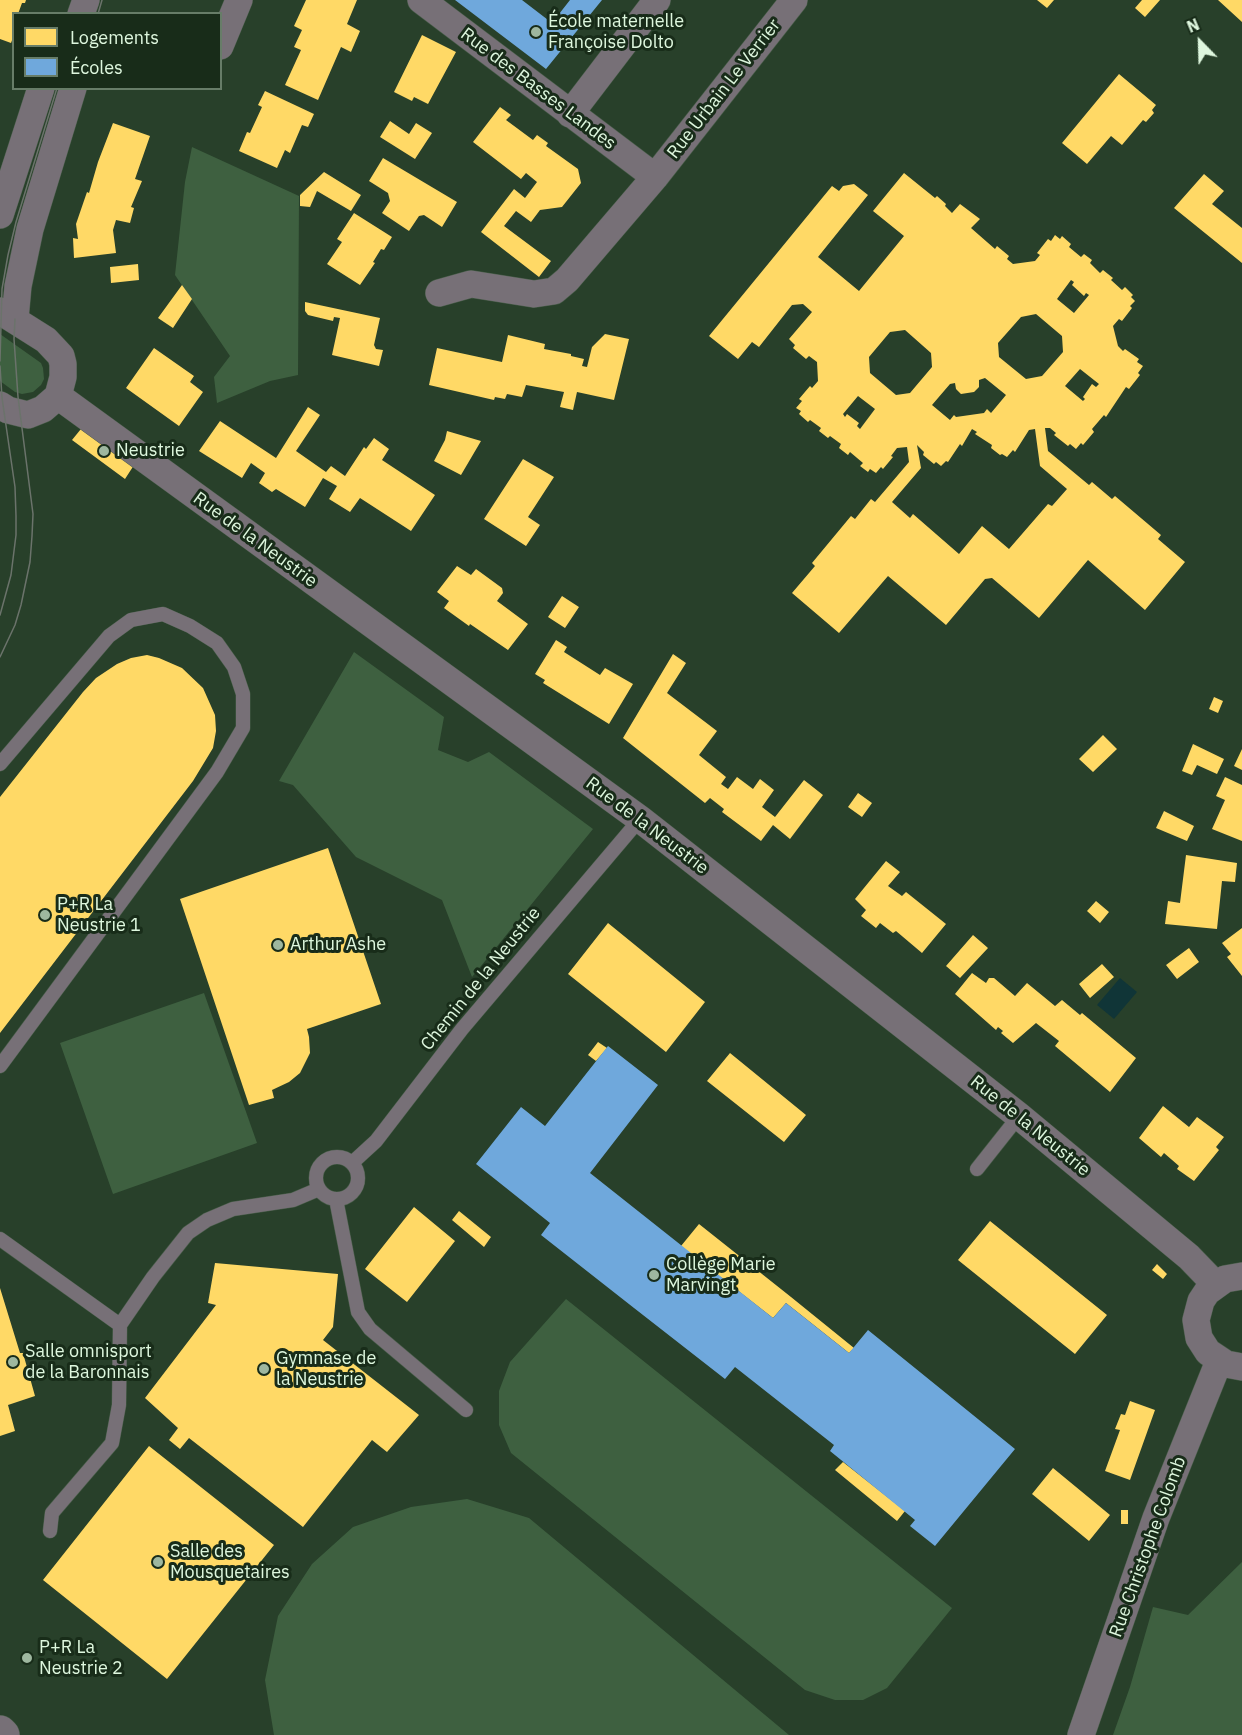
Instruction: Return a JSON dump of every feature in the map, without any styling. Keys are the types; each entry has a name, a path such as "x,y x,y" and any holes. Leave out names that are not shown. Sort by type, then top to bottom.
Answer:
{"street":[{"path":"222,41 239,0"},
{"name":"Rue des Basses Landes","path":"421,0 655,177"},
{"path":"570,114 657,0"},
{"name":"Rue Urbain Le Verrier","path":"439,294 471,284 534,294 554,291 567,280 655,177 794,0"},
{"path":"0,215 40,90"},
{"path":"0,405 8,410 28,415 43,409 58,396 63,377 61,356 46,340 7,315 18,286 30,229 72,90"},
{"name":"Rue de la Neustrie","path":"58,396 640,819 1020,1116 1189,1257 1215,1284"},
{"path":"1231,1364 1203,1346 1197,1331 1196,1320 1201,1301 1215,1284 1231,1277 1242,1276"},
{"name":"Rue Christophe Colomb","path":"1082,1735 1156,1518 1231,1364"}],"lane":[{"path":"0,764 109,636 130,620 163,614 190,626 217,643 234,666 243,694 243,728 217,772 0,1066"},
{"name":"Chemin de la Neustrie","path":"352,1163 376,1141 462,1029 640,819"},
{"path":"977,1169 1020,1116"},
{"path":"341,1157 352,1163 358,1176 358,1183 350,1195 336,1199 323,1194 316,1177 324,1161 341,1157"},
{"path":"50,1532 52,1513 112,1443 119,1405 120,1325 153,1277 188,1233 207,1220 233,1209 293,1200 319,1189"},
{"path":"336,1199 358,1312 370,1329 466,1410"},
{"path":"0,1239 120,1325"}],"green space":[{"path":"192,147 299,196 298,375 270,381 217,403 214,377 230,356 175,275 185,182"},
{"path":"0,334 41,363 44,379 33,392 22,394 15,392 0,381"},
{"path":"354,652 444,717 438,750 468,762 489,752 593,829 472,977 442,900 356,857 293,785 279,781"},
{"path":"204,993 257,1143 113,1194 60,1043"},
{"path":"566,1299 952,1608 887,1688 863,1700 835,1700 805,1690 511,1453 499,1425 499,1391 510,1362"},
{"path":"467,1499 529,1518 789,1735 274,1735 265,1680 278,1616 312,1564 353,1527 411,1507"},
{"path":"1242,1562 1242,1735 1113,1735 1130,1687 1153,1607 1188,1615"}],"water":[{"path":"1120,978 1137,992 1114,1019 1097,1005"}],"building: Logements":[{"path":"0,0 26,0 22,3 19,12 12,12 11,43 0,39"},
{"path":"306,0 357,0 347,24 360,31 351,52 341,47 318,100 285,85 301,50 294,47 302,30 294,26"},
{"path":"1037,0 1054,0 1047,8"},
{"path":"1142,0 1160,0 1145,17 1135,8"},
{"path":"1218,0 1242,0 1242,22"},
{"path":"422,35 456,52 428,104 414,97 412,101 394,92"},
{"path":"1119,74 1156,105 1152,110 1154,113 1146,122 1143,120 1122,145 1111,136 1087,164 1062,143"},
{"path":"265,91 314,114 308,127 302,125 290,153 285,150 277,168 239,151 262,107 258,105"},
{"path":"500,107 511,115 506,120 533,140 537,135 548,143 546,146 578,169 581,183 562,207 540,210 531,222 516,211 504,226 551,261 539,277 481,232 514,189 525,198 537,182 526,173 521,179 473,142"},
{"path":"390,121 409,134 416,123 432,133 415,159 380,137"},
{"path":"113,123 150,136 135,179 142,181 131,207 134,208 130,223 116,220 113,230 116,253 74,258 73,238 78,239 76,224"},
{"path":"383,158 457,202 442,227 424,215 419,216 409,231 382,213 390,201 388,193 369,181"},
{"path":"324,172 361,195 351,211 317,191 310,207 300,206 300,195"},
{"path":"904,173 935,198 937,196 952,213 960,204 980,219 971,228 995,249 997,246 1009,256 1007,259 1013,264 1035,261 1040,255 1037,253 1048,239 1051,241 1055,235 1060,239 1062,236 1071,244 1069,247 1081,257 1084,254 1092,260 1090,263 1100,273 1103,270 1122,290 1125,287 1133,295 1131,297 1135,301 1130,306 1132,308 1122,321 1119,319 1113,326 1118,346 1139,359 1137,362 1143,366 1138,373 1140,375 1129,389 1126,387 1106,417 1104,415 1092,429 1094,432 1083,445 1081,443 1076,449 1054,435 1056,433 1050,428 1045,428 1048,451 1089,485 1092,482 1112,499 1115,496 1161,535 1158,539 1185,562 1145,610 1088,560 1039,618 992,578 985,579 946,625 888,576 839,633 792,593 815,566 812,563 851,516 855,519 871,499 875,502 909,462 907,447 897,448 883,469 881,467 876,473 870,469 868,472 860,466 863,463 850,452 848,455 839,448 841,444 830,436 828,438 819,431 821,428 810,420 808,422 799,414 801,411 796,408 802,401 799,399 810,386 812,388 818,381 817,362 809,356 806,359 793,348 795,345 789,339 812,312 803,304 792,305 759,347 752,342 738,359 709,336 832,186 839,191 843,186 854,184 868,195 818,257 859,291 904,236 873,211","holes":["1071,280 1074,282 1072,285 1084,296 1086,293 1089,295 1074,313 1057,299","1036,314 1062,336 1063,352 1042,376 1026,379 999,357 998,343 1021,317","905,330 931,353 932,367 910,393 896,395 870,373 869,357 890,332","1080,369 1099,384 1096,387 1092,384 1083,397 1085,399 1083,401 1065,386","985,378 1006,395 991,413 987,409 984,413 956,417 954,415 950,420 932,405 950,384 955,383 956,389 961,394 974,392 979,387 979,380","858,396 875,409 860,429 857,426 859,423 847,414 845,417 843,414","972,429 977,432 975,434 992,445 991,448 1007,457 1013,450 1015,452 1029,430 1035,429 1040,466 1067,489 1052,506 1048,504 1009,549 982,526 959,554 913,514 910,518 892,502 921,468 917,445 924,452 923,455 934,464 936,462 941,466 946,461 948,462 960,444 962,446"]},
{"path":"1204,174 1224,191 1212,204 1242,228 1242,263 1174,208"},
{"path":"354,213 392,237 384,250 381,249 373,262 375,263 360,285 327,264 342,242 337,239"},
{"path":"138,264 139,280 111,283 110,267"},
{"path":"182,285 192,299 173,328 158,318"},
{"path":"305,302 380,318 374,345 376,349 383,350 379,366 332,355 340,318 334,317 333,321 308,315 305,311"},
{"path":"605,334 629,339 614,400 577,392 573,410 560,407 564,392 526,385 522,397 507,394 505,399 495,397 494,400 429,385 437,348 502,362 508,335 545,344 544,349 584,359 582,366 587,367 592,347"},
{"path":"154,348 194,376 190,382 203,392 179,426 126,388"},
{"path":"308,407 320,415 296,451 326,472 331,466 345,476 364,447 366,449 374,438 389,449 382,460 435,495 411,531 360,498 350,512 329,499 337,486 323,478 305,507 276,489 272,492 259,483 265,473 251,463 242,478 199,451 220,421 276,458"},
{"name":"Neustrie","path":"85,424 136,462 125,479 72,440"},
{"path":"447,431 481,441 461,475 434,461"},
{"path":"523,459 554,477 528,517 540,525 526,546 484,519"},
{"path":"457,566 471,575 476,569 502,588 503,593 497,601 528,624 508,650 444,608 449,601 437,592"},
{"path":"562,596 579,607 565,628 548,617"},
{"path":"556,640 567,647 564,652 600,675 605,668 633,684 609,724 543,683 545,680 535,674"},
{"path":"673,654 686,663 667,693 717,731 699,755 726,777 721,784 728,789 737,777 753,789 760,779 774,790 762,807 775,817 804,780 823,795 790,839 773,825 761,841 722,812 724,809 710,798 705,803 623,738"},
{"name":"P+R La Neustrie 1","path":"147,655 182,668 203,688 215,715 216,731 213,748 193,781 0,1033 0,797 96,678 117,664"},
{"path":"1214,697 1223,701 1218,713 1209,709"},
{"path":"1103,735 1117,749 1093,772 1079,759"},
{"path":"1193,744 1224,759 1217,774 1197,765 1192,775 1182,771"},
{"path":"1242,749 1242,770 1234,766"},
{"path":"1225,777 1242,785 1242,841 1212,829 1225,800 1216,796"},
{"path":"858,793 872,803 862,817 848,807"},
{"path":"1164,811 1194,826 1187,841 1156,828"},
{"name":"Arthur Ashe","path":"328,848 381,1004 307,1029 310,1053 300,1073 289,1082 272,1090 274,1098 249,1105 180,899"},
{"path":"1186,855 1237,863 1235,882 1222,881 1217,929 1165,924 1168,901 1180,903"},
{"path":"886,861 900,872 888,886 902,896 906,892 946,924 922,953 896,931 893,933 880,923 876,928 861,916 866,910 855,899"},
{"path":"1096,901 1109,912 1100,923 1087,911"},
{"path":"608,923 705,1002 666,1052 568,974"},
{"path":"1242,928 1242,976 1227,957 1231,954 1222,943"},
{"path":"973,935 988,948 960,978 946,966"},
{"path":"1189,948 1199,962 1177,979 1166,965"},
{"path":"1102,964 1114,977 1090,998 1079,984"},
{"path":"972,973 986,983 989,978 994,978 1015,996 1027,983 1055,1006 1062,1000 1080,1015 1082,1013 1136,1058 1110,1092 1055,1046 1059,1041 1036,1023 1013,1043 1001,1033 1003,1031 998,1027 996,1030 955,994"},
{"path":"598,1042 607,1048 596,1061 588,1055"},
{"path":"730,1053 806,1115 784,1142 707,1081"},
{"path":"1163,1106 1189,1127 1197,1117 1224,1137 1216,1147 1219,1150 1194,1181 1177,1169 1179,1166 1164,1153 1161,1157 1139,1138"},
{"path":"414,1207 455,1241 407,1302 365,1269"},
{"path":"459,1211 491,1237 484,1247 452,1220"},
{"path":"990,1221 1107,1315 1075,1354 958,1260"},
{"path":"699,1224 854,1348 849,1353 786,1303 773,1318 681,1246"},
{"name":"Gymnase de la Neustrie","path":"215,1263 338,1274 333,1327 323,1340 419,1415 387,1452 372,1440 303,1527 189,1438 180,1449 169,1440 178,1428 145,1398 216,1305 208,1303"},
{"path":"1157,1264 1167,1274 1163,1279 1152,1270"},
{"name":"Salle omnisport de la Baronnais","path":"0,1288 20,1353 23,1353 35,1396 8,1405 15,1431 0,1436"},
{"path":"1130,1401 1155,1410 1130,1480 1105,1471 1120,1430 1115,1429 1121,1414 1125,1415"},
{"name":"Salle des Mousquetaires","path":"149,1446 274,1545 167,1679 43,1580"},
{"path":"843,1462 905,1511 897,1521 835,1470"},
{"path":"1053,1468 1110,1515 1089,1541 1032,1494"},
{"path":"1121,1510 1128,1510 1128,1524 1121,1524"}],"building: Écoles":[{"name":"École maternelle Françoise Dolto","path":"455,0 522,0 552,23 570,0 602,0 546,69"},
{"name":"Collège Marie Marvingt","path":"608,1046 658,1085 590,1173 773,1318 786,1303 849,1353 868,1330 1015,1449 935,1546 910,1526 915,1520 830,1451 834,1445 735,1367 725,1379 634,1308 541,1235 550,1223 476,1164 521,1107 545,1126"}],"tram line":[{"path":"99,12 102,0"},
{"path":"0,361 2,289 8,255 56,90"},
{"path":"0,657 15,625 21,605 30,562 33,514 18,397 15,319"},
{"path":"0,366 2,398 15,487 16,516 11,575 0,615"}],"place":[{"name":"École maternelle Françoise Dolto","path":"536,32"},
{"name":"Neustrie","path":"104,451"},
{"name":"P+R La Neustrie 1","path":"45,915"},
{"name":"Arthur Ashe","path":"278,945"},
{"name":"Collège Marie Marvingt","path":"654,1275"},
{"name":"Salle omnisport de la Baronnais","path":"13,1362"},
{"name":"Gymnase de la Neustrie","path":"264,1369"},
{"name":"Salle des Mousquetaires","path":"158,1562"},
{"name":"P+R La Neustrie 2","path":"27,1658"}]}
